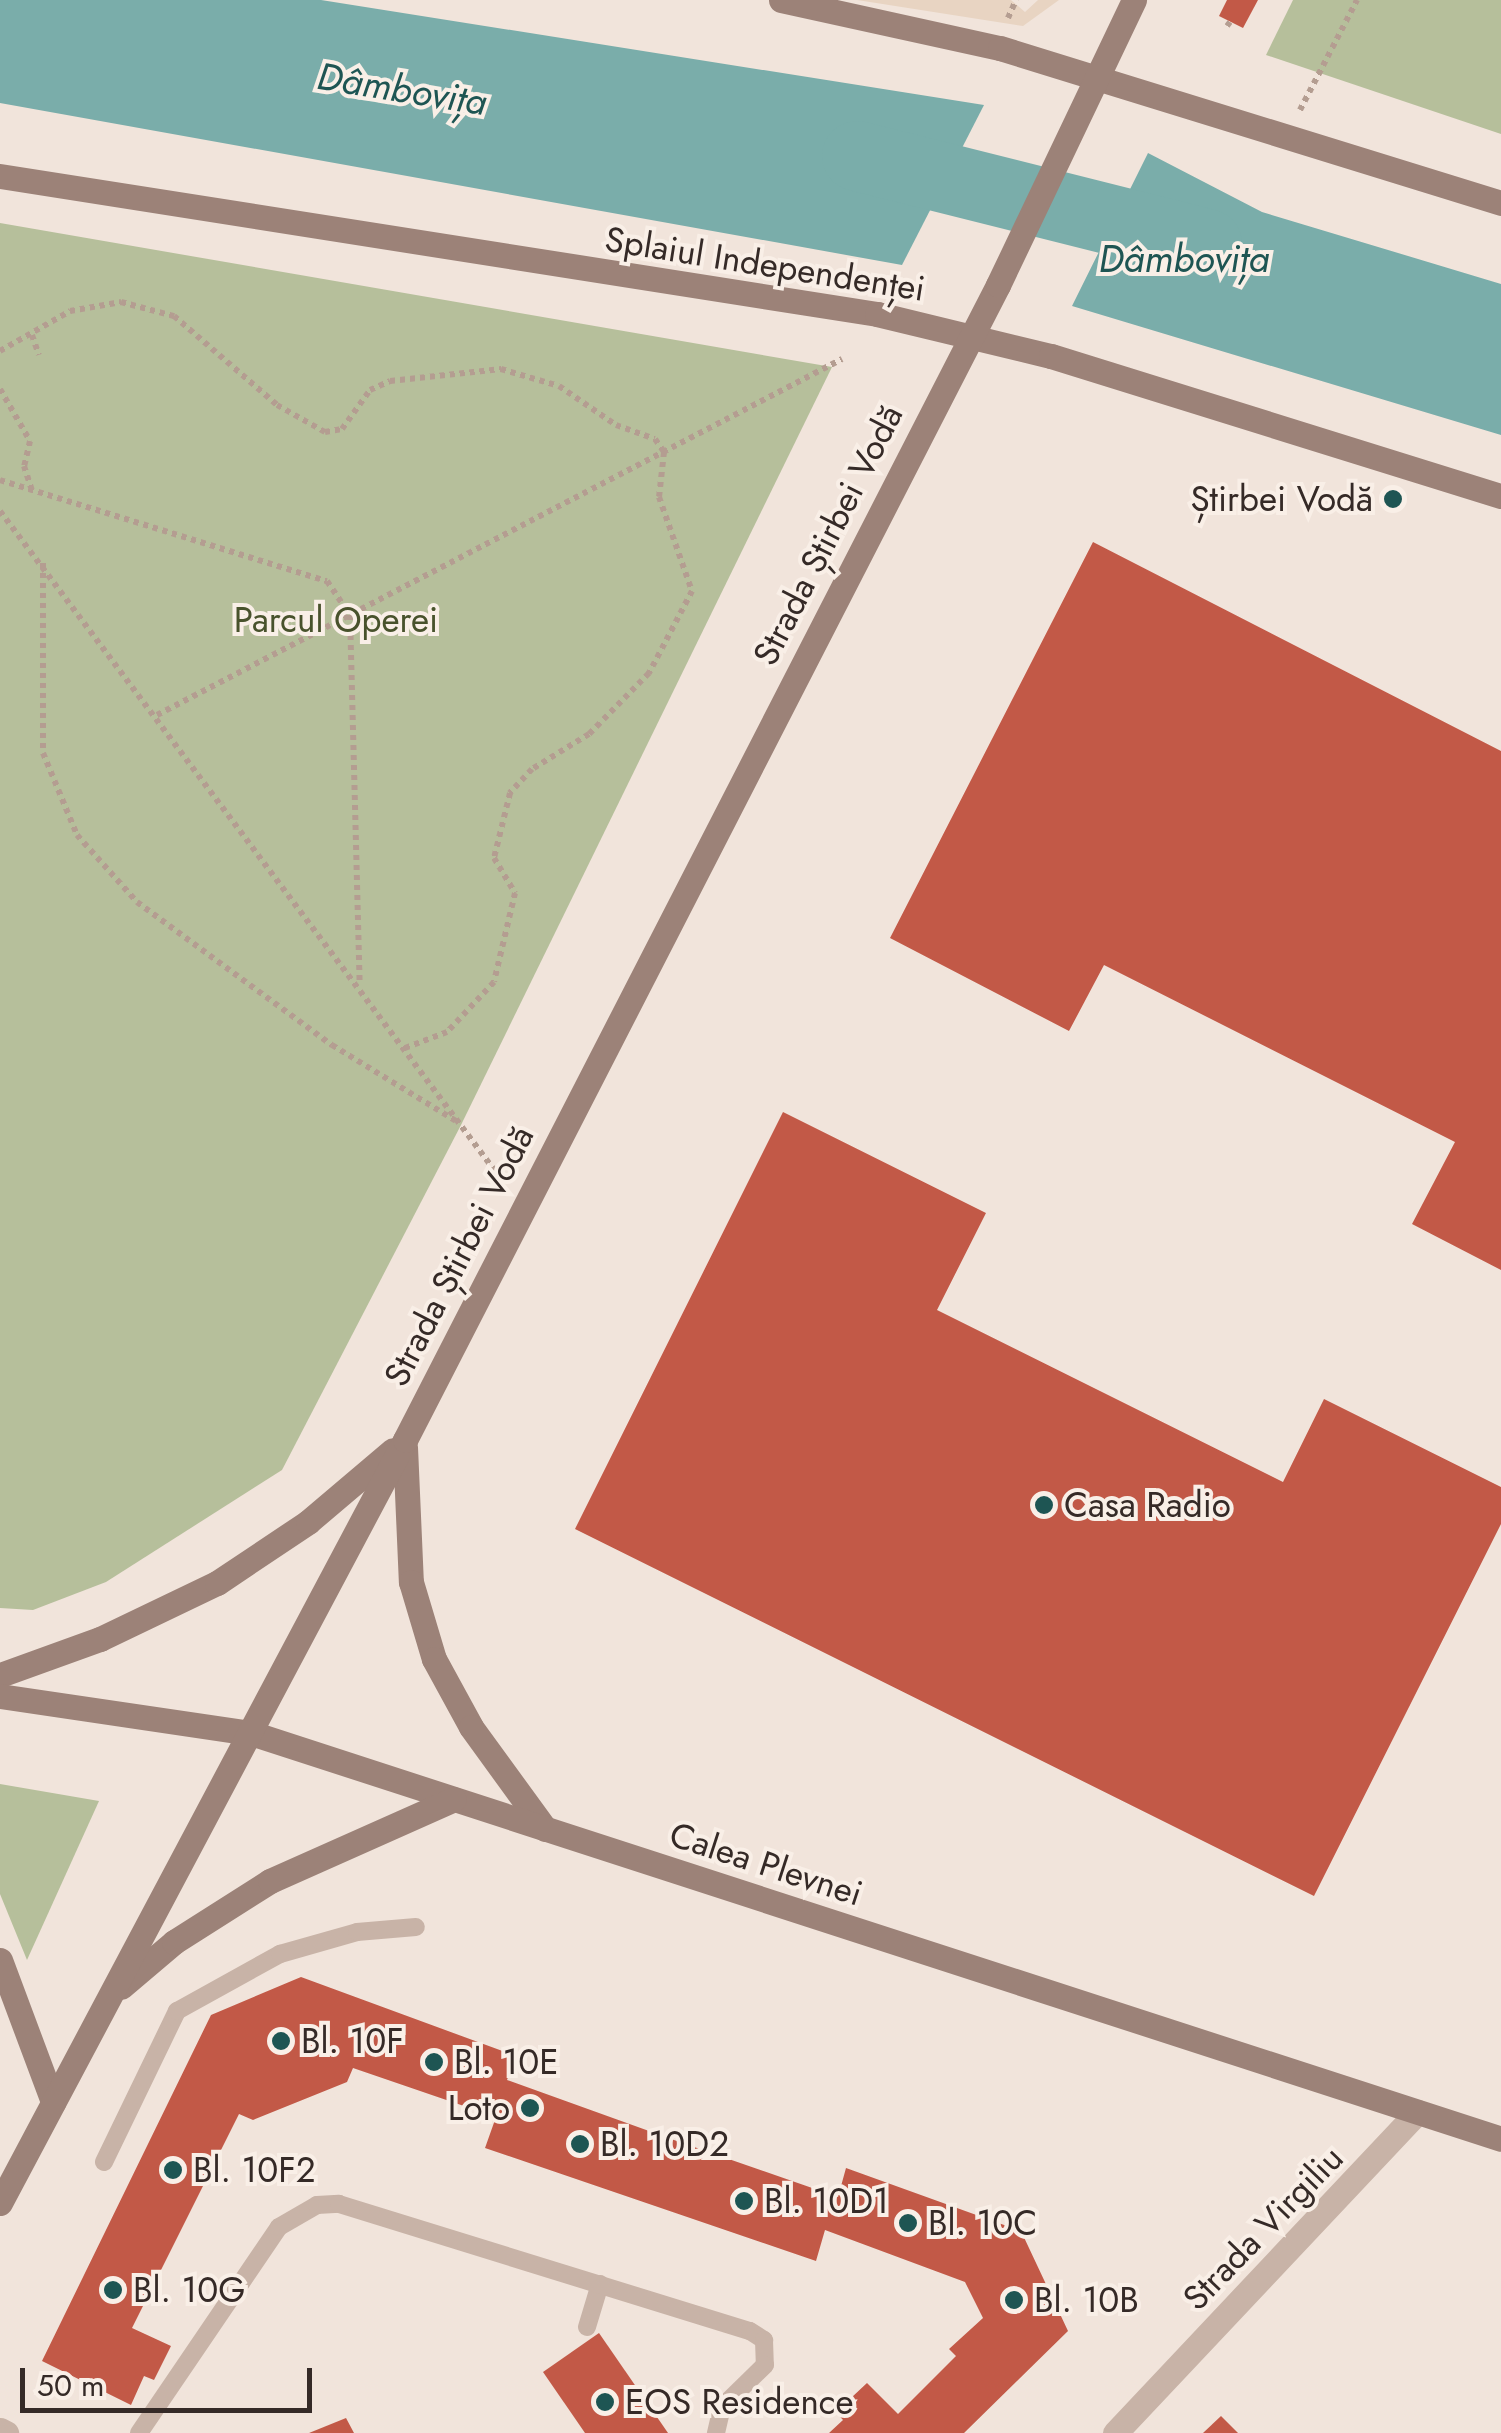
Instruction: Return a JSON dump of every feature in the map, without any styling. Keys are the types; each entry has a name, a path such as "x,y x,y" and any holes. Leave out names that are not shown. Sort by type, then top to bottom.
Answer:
{"main road":[{"path":"781,0 1098,76 1501,202"},
{"name":"Strada Știrbei Vodă","path":"0,2203 405,1440 998,285 1134,0"},
{"name":"Splaiul Independenței","path":"0,176 877,314 970,335 1501,496"},
{"path":"0,1675 100,1639 217,1583 308,1522 405,1440"},
{"path":"405,1440 411,1582 434,1660 471,1727 545,1830"},
{"name":"Calea Plevnei","path":"0,1696 251,1733 1501,2139"},
{"path":"110,1997 174,1942 270,1881 454,1799"},
{"path":"0,1960 53,2102"}],"street":[{"name":"Strada Virgiliu","path":"1115,2433 1418,2112"}],"lane":[{"path":"104,2162 178,2011 280,1954 356,1932 416,1927"},
{"path":"139,2433 279,2227 317,2205 367,2211 764,2340 765,2365 722,2407 716,2433"},
{"path":"587,2326 600,2284"}],"path":[{"path":"1008,18 1016,0"},
{"path":"1287,136 1357,0"},
{"path":"0,352 91,305 148,307 198,333 277,404 325,432 342,428 370,390 390,381 501,369 558,386 616,425 654,439 664,452 659,497 692,591 648,673 589,734 532,769 510,793 494,858 515,893 494,982 447,1032 404,1048"},
{"path":"32,334 39,355"},
{"path":"157,715 842,359"},
{"path":"0,390 30,441 24,466 32,490"},
{"path":"0,480 327,581 350,615 360,988"},
{"path":"0,510 43,562 523,1208"},
{"path":"43,562 42,753 78,834 137,902 332,1045 461,1125"}],"green space":[{"path":"1293,0 1501,0 1501,134 1266,55"},
{"name":"Parcul Operei","path":"0,223 832,367 461,1125 282,1470 106,1582 33,1610 0,1608"},
{"path":"0,1784 99,1801 27,1960 0,1894"}],"shaded area":[{"path":"857,0 1011,0 1025,12 1038,0 1059,0 1023,26"}],"water":[{"path":"0,0 321,0 984,105 902,265 0,103"},
{"name":"Dâmbovița","path":"1148,153 1262,212 1501,284 1501,435 1072,306"}],"building":[{"path":"1227,0 1258,0 1243,28 1219,16"},
{"path":"1093,542 1501,751 1501,1270 1412,1224 1455,1142 1104,965 1069,1031 890,938"},
{"name":"Casa Radio","path":"783,1112 986,1213 937,1310 1283,1482 1324,1399 1501,1487 1501,1524 1314,1896 575,1529"},
{"path":"301,1977 516,2056 507,2080 674,2140 838,2197 846,2168 1021,2231 1068,2331 964,2433 829,2433 843,2420 836,2412 867,2383 898,2414 956,2356 949,2349 983,2318 965,2282 825,2230 816,2261 485,2148 496,2117 353,2068 347,2082 253,2120 239,2114 132,2328 171,2346 154,2380 144,2376 131,2405 42,2361 211,2015"},
{"name":"EOS Residence","path":"599,2333 668,2433 585,2433 543,2372"},
{"path":"1221,2416 1238,2433 1203,2433"},
{"path":"346,2418 354,2433 309,2433"}],"waterway":[{"name":"Dâmbovița","path":"857,156 1207,244"}],"place":[{"name":"Știrbei Vodă","path":"1393,499"},
{"name":"Casa Radio","path":"1044,1505"},
{"name":"Bl. 10F","path":"281,2041"},
{"name":"Bl. 10E","path":"434,2062"},
{"name":"Loto","path":"530,2108"},
{"name":"Bl. 10D2","path":"580,2144"},
{"name":"Bl. 10F2","path":"173,2170"},
{"name":"Bl. 10D1","path":"744,2201"},
{"name":"Bl. 10C","path":"908,2223"},
{"name":"Bl. 10G","path":"113,2290"},
{"name":"Bl. 10B","path":"1014,2300"},
{"name":"EOS Residence","path":"605,2402"}]}
